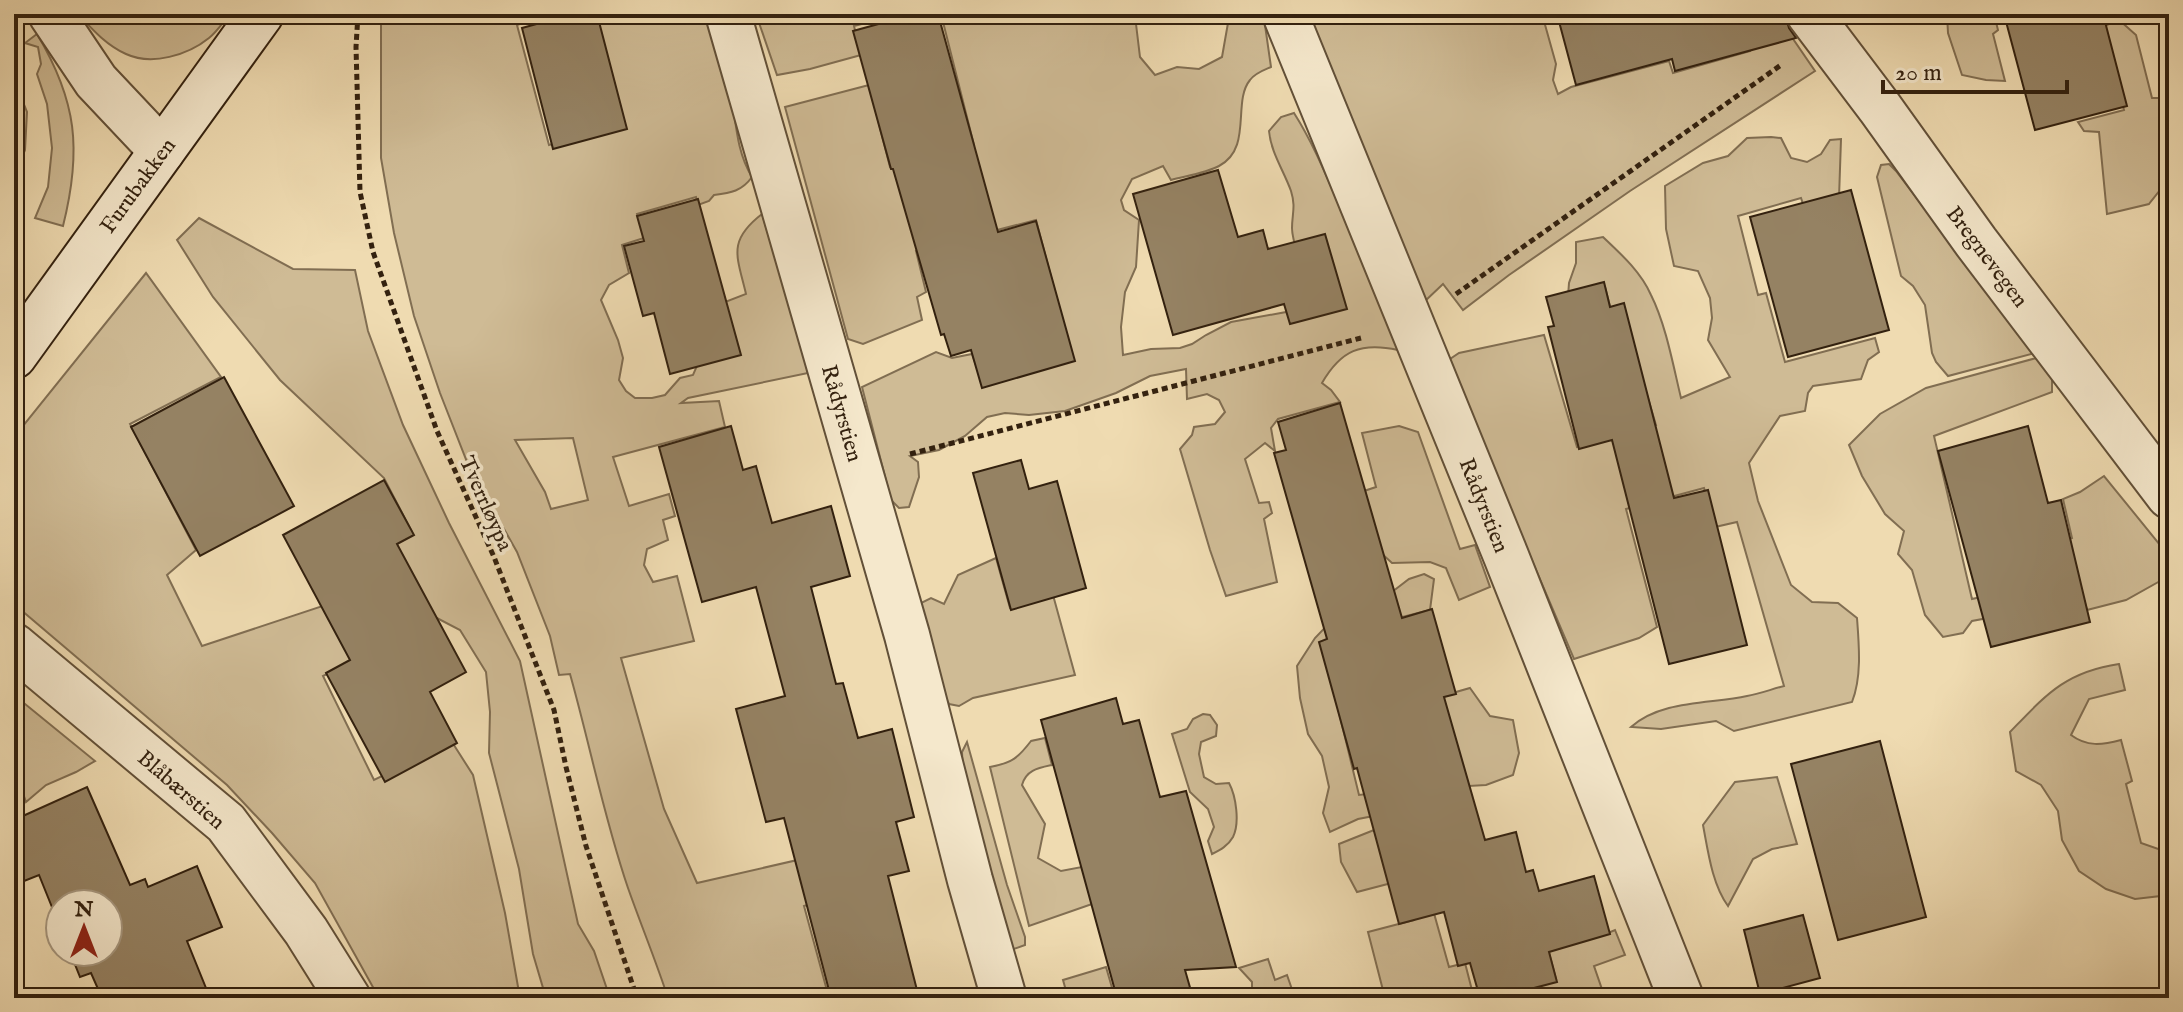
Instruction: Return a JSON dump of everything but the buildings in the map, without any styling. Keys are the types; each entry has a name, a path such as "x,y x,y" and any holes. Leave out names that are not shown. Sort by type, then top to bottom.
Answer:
{"street":[{"path":"51,14 96,81 162,151"},
{"name":"Furubakken","path":"14,356 261,14"},
{"name":"Rådyrstien","path":"728,14 907,635 1004,998"},
{"name":"Rådyrstien","path":"1285,14 1506,556 1681,998"},
{"name":"Bregnevegen","path":"1809,14 1976,242 2169,496"},
{"name":"Blåbærstien","path":"14,646 226,823 306,931 348,998"}],"path":[{"name":"Tverrløypa","path":"358,14 360,192 373,252 437,431 494,557 554,710 586,846 637,998"}],"shaded area":[{"path":"78,14 230,14 212,36 191,49 169,57 147,59 126,54 112,46"},
{"path":"381,14 533,14 533,19 517,25 549,145 623,124 593,14 704,14 726,72 740,146 752,177 740,188 714,195 709,201 698,205 696,197 637,214 644,238 622,245 629,273 609,285 601,300 623,358 619,380 635,398 652,398 665,395 680,378 693,375 725,302 746,294 738,259 739,241 762,214 808,373 688,398 681,403 719,401 725,427 613,457 629,506 669,494 675,516 663,520 668,540 647,549 644,565 653,582 677,576 694,641 621,658 664,809 697,883 863,845 880,885 804,906 829,998 668,998 619,862 570,674 559,675 550,636 517,552 469,467 440,393 414,316 394,233 381,158","holes":["573,438 588,500 551,509 545,492 515,440"]},
{"path":"756,14 892,16 854,26 861,55 777,75"},
{"path":"941,14 1131,14 1136,24 1140,57 1155,75 1177,67 1199,69 1222,57 1228,23 1226,14 1261,14 1271,67 1254,75 1245,89 1239,137 1229,158 1214,168 1171,180 1163,166 1132,179 1121,200 1124,210 1139,220 1136,267 1125,292 1121,327 1123,355 1151,349 1180,348 1231,322 1286,312 1308,289 1293,234 1292,197 1272,147 1269,131 1281,117 1294,113 1330,183 1398,350 1363,348 1345,356 1322,383 1340,402 1278,419 1271,428 1275,451 1265,443 1245,459 1259,503 1269,502 1272,513 1264,519 1277,582 1226,596 1180,449 1192,435 1194,427 1215,424 1225,412 1219,400 1207,394 1187,399 1186,369 1150,376 1116,393 1065,411 1029,415 1005,413 987,417 965,436 939,450 910,456 918,462 919,477 909,507 899,508 891,500 862,387 936,352 952,358 972,354 983,385 1073,360 1036,220 916,251 926,292 917,297 922,320 863,344 848,339 785,107 869,85 890,167 974,145"},
{"path":"1303,14 1542,14 1556,64 1553,80 1558,94 1571,87 1669,61 1673,73 1750,51 1741,14 1776,14 1815,71 1630,191 1463,310 1443,284 1423,303"},
{"path":"1947,14 1994,14 1998,30 1993,34 2005,81 1962,75 1948,33"},
{"path":"2118,19 2136,35 2152,98 2160,98 2168,127 2170,159 2165,182 2149,204 2107,214 2099,132 2084,131 2078,122 2124,110 2102,28"},
{"path":"37,34 61,82 72,127 73,173 63,226 35,218 48,187 52,148 47,104 37,74 41,64 38,47 25,43"},
{"path":"19,92 27,112 25,150 14,177 14,96"},
{"path":"1747,138 1781,138 1791,158 1807,162 1821,154 1830,140 1841,139 1839,198 1804,207 1801,198 1738,216 1758,295 1766,293 1785,362 1875,338 1879,352 1868,360 1861,379 1813,386 1808,393 1805,411 1780,416 1749,463 1758,501 1791,585 1812,602 1838,603 1857,618 1859,661 1855,692 1852,702 1734,731 1716,721 1661,729 1631,727 1643,718 1671,707 1747,696 1784,686 1737,522 1715,527 1704,488 1626,509 1657,627 1639,638 1574,659 1447,361 1459,353 1544,335 1577,447 1656,425 1622,311 1612,314 1605,287 1568,297 1576,263 1576,242 1603,237 1636,271 1651,295 1665,332 1681,398 1730,377 1708,340 1712,318 1710,298 1698,271 1674,266 1666,229 1665,186 1703,163 1728,156"},
{"path":"1889,164 2035,353 1948,376 1936,362 1925,305 1913,286 1901,276 1877,177 1881,165"},
{"path":"199,218 293,269 355,270 368,331 403,425 520,661 578,924 594,951 610,998 546,998 533,954 519,869 489,753 490,712 486,672 460,630 433,616 380,648 323,676 374,780 452,742 473,775 505,913 520,998 379,998 315,883 272,833 227,785 14,604 14,437 146,273 221,377 130,424 196,550 167,575 202,646 353,596 341,570 412,532 384,478 280,380 213,297 177,240"},
{"path":"2040,357 2052,374 2052,392 1934,436 1972,599 2065,578 2057,542 2072,538 2063,499 2104,476 2169,556 2169,576 2126,600 2087,610 2084,600 1972,621 1963,633 1943,637 1925,615 1912,570 1898,554 1904,531 1885,514 1862,476 1849,445 1880,414 1926,388"},
{"path":"1399,426 1418,432 1460,549 1475,545 1490,587 1459,600 1446,568 1430,562 1392,563 1380,552 1364,491 1376,487 1362,433"},
{"path":"996,558 1010,608 1053,595 1075,675 973,698 959,706 949,704 917,605 931,598 944,604 958,575"},
{"path":"1424,574 1434,579 1430,610 1363,627 1325,655 1359,795 1367,794 1384,814 1358,819 1330,832 1323,813 1329,787 1322,756 1308,734 1297,666 1315,638 1335,617"},
{"path":"2119,664 2125,690 2089,699 2071,735 2095,744 2121,740 2132,781 2126,784 2141,843 2167,852 2169,895 2135,899 2106,889 2079,871 2062,840 2058,811 2041,785 2016,771 2010,732 2046,696 2070,679"},
{"path":"1470,688 1490,716 1513,720 1519,753 1513,775 1486,785 1469,786 1442,696"},
{"path":"14,695 95,761 46,785 26,802 14,773"},
{"path":"1203,714 1210,715 1217,725 1216,736 1201,742 1199,754 1204,777 1216,784 1229,783 1236,810 1233,837 1212,854 1208,841 1214,827 1208,809 1190,792 1172,734 1187,729 1193,719"},
{"path":"1045,738 1052,765 1030,773 1022,785 1045,824 1038,858 1061,871 1087,866 1115,896 1029,926 990,767 1018,756 1031,741"},
{"path":"967,742 1007,885 1025,937 1025,945 1011,950 963,773 962,752"},
{"path":"1777,777 1797,844 1772,849 1753,859 1728,906 1714,878 1703,825 1735,782"},
{"path":"1374,830 1430,899 1449,967 1465,963 1474,998 1385,998 1368,932 1414,920 1403,880 1357,892 1341,862 1339,844"},
{"path":"1615,930 1625,955 1594,966 1605,998 1490,998 1556,979 1546,941"},
{"path":"1268,959 1275,980 1287,975 1295,998 1247,998 1252,993 1252,982 1239,968"},
{"path":"1106,967 1115,998 1068,998 1063,980"}]}
